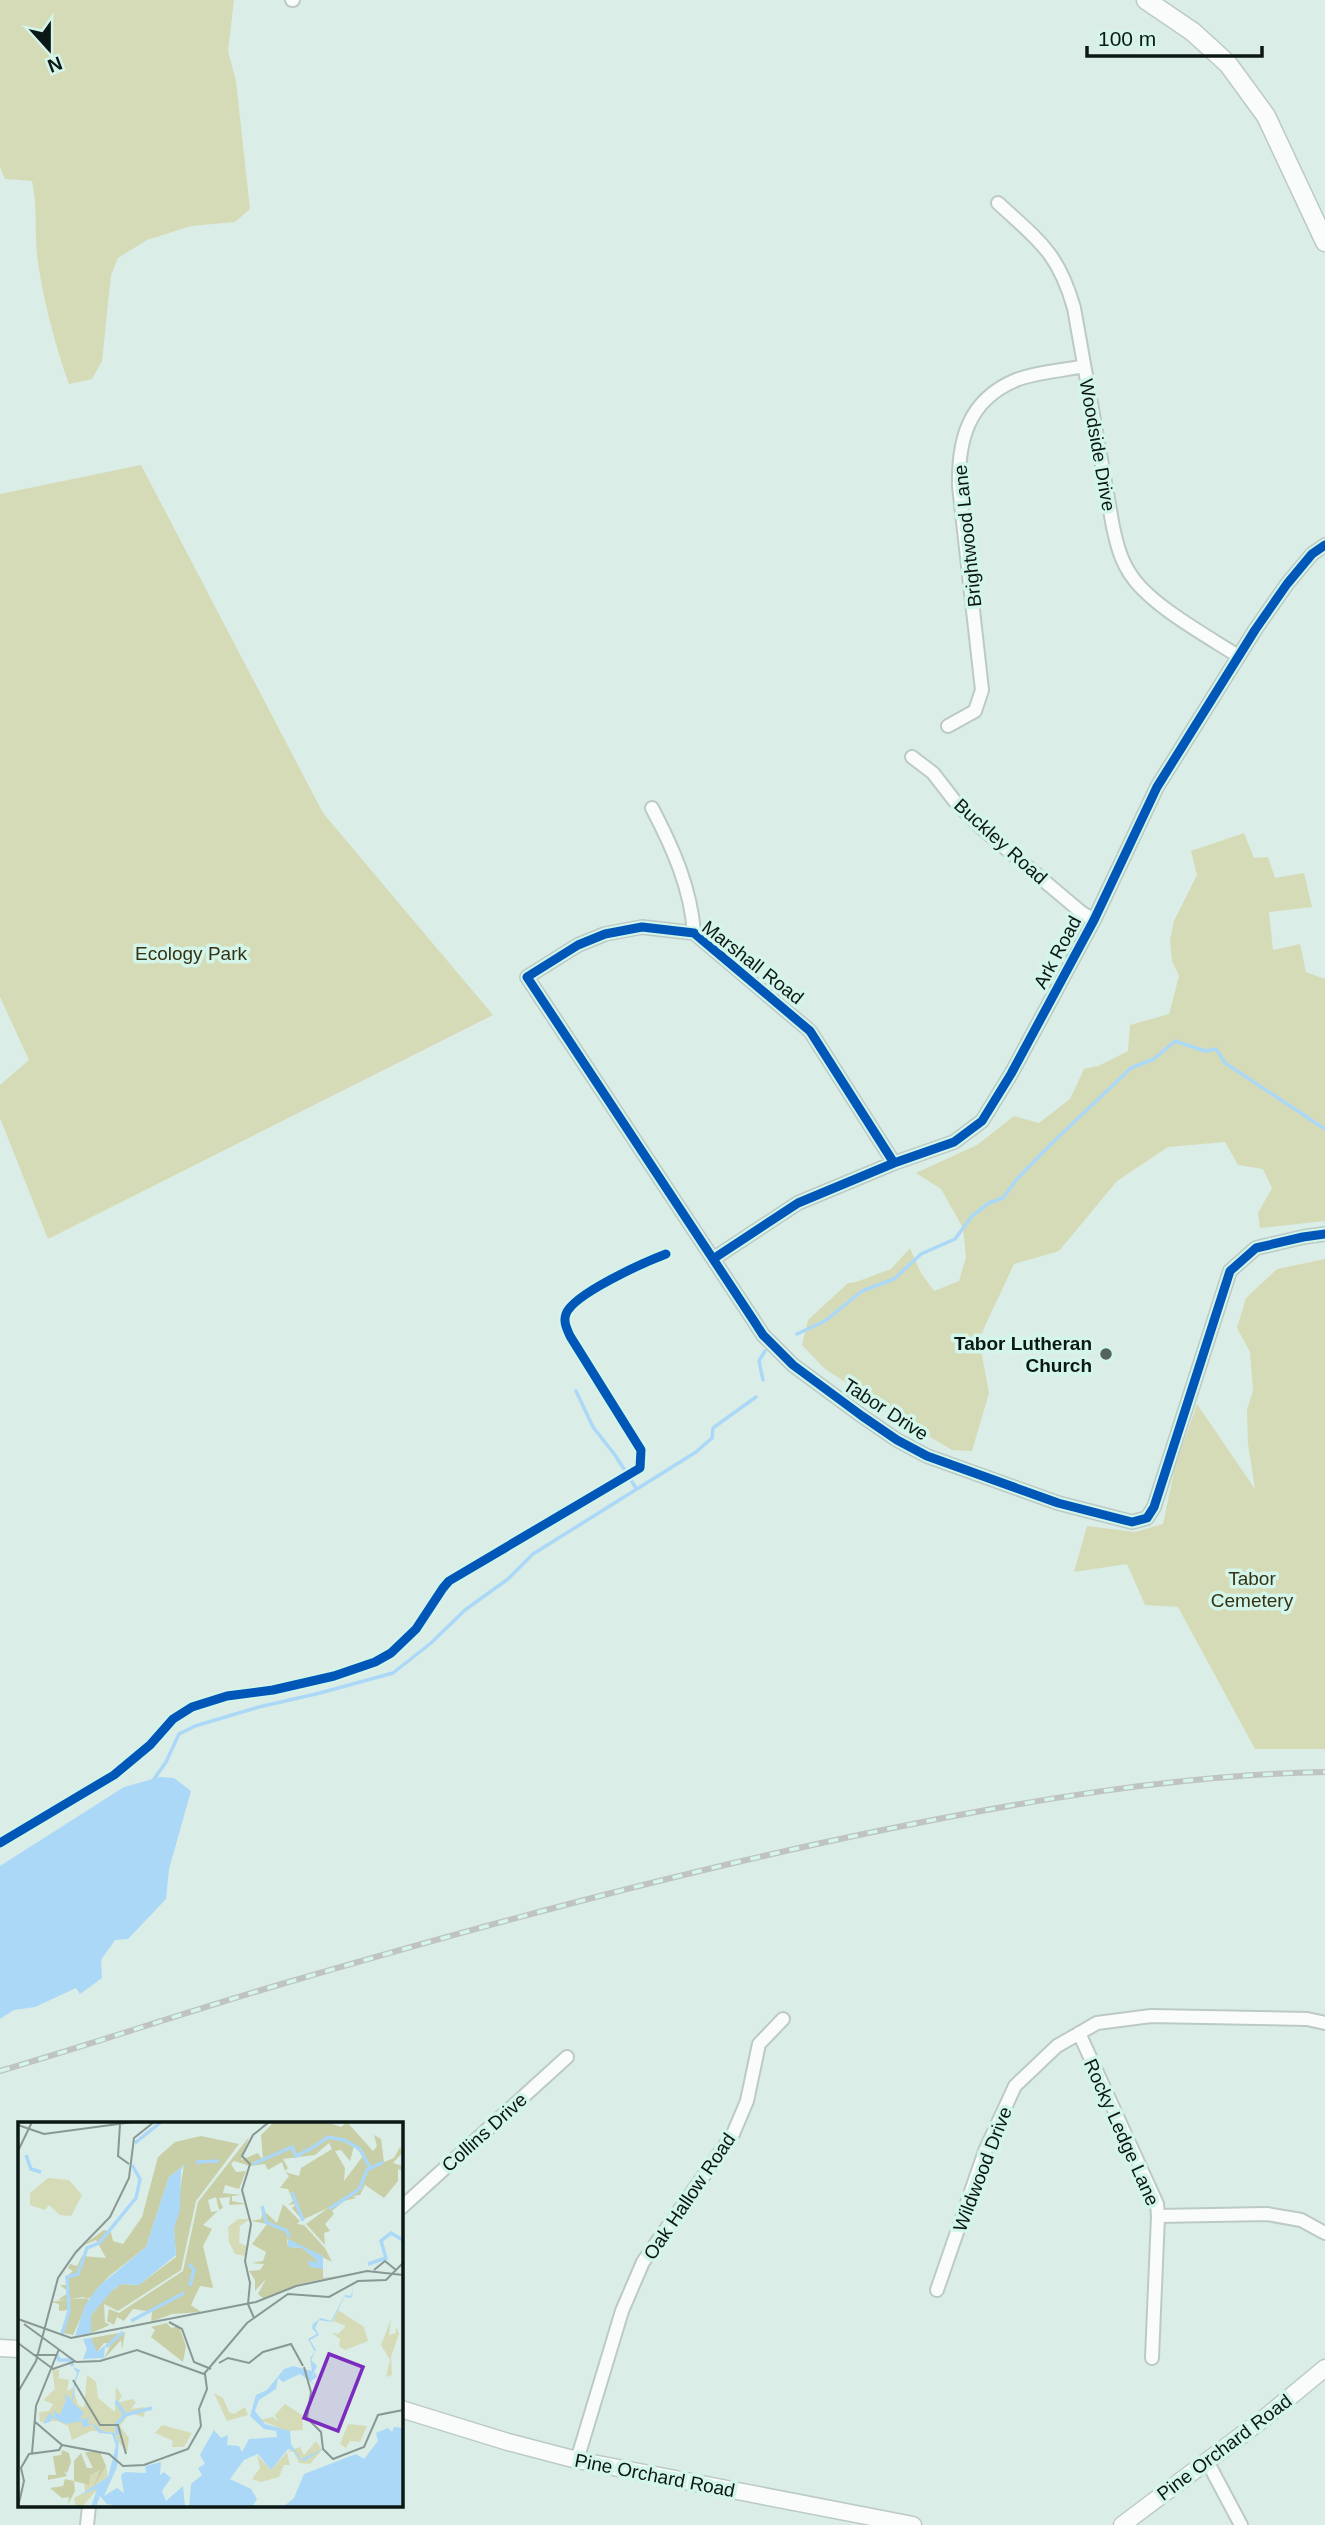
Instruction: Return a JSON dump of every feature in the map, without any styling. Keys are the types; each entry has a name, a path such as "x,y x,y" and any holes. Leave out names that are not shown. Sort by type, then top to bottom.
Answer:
{"main road":[{"path":"1146,0 1192,32 1228,64 1266,116 1325,242"}],"street":[{"name":"Woodside Drive","path":"998,203 1047,248 1068,288 1074,308 1113,527 1118,551 1126,567 1149,596 1238,656"},
{"name":"Brightwood Lane","path":"948,726 975,711 982,684 959,486 958,457 964,432 969,421 984,403 1010,383 1084,366"},
{"name":"Ark Road","path":"713,1259 798,1203 894,1163 954,1142 982,1121 1011,1074 1094,920 1157,788 1238,656 1300,567 1325,545"},
{"name":"Buckley Road","path":"912,757 933,773 957,804 985,831 1094,920"},
{"path":"652,808 670,843 692,907 694,933"},
{"name":"Marshall Road","path":"527,977 578,945 605,934 642,926 694,933 810,1031 894,1163"},
{"name":"Tabor Drive","path":"527,977 764,1335 793,1365 897,1440 927,1456 1047,1499 1132,1522 1147,1518 1154,1507 1230,1271 1256,1248 1325,1234"},
{"name":"Wildwood Drive","path":"937,2290 985,2151 1015,2086 1057,2046 1097,2022 1151,2016 1233,2016 1307,2019 1325,2023"},
{"name":"Oak Hallow Road","path":"577,2460 622,2311 643,2262 733,2134 747,2101 759,2044 783,2019"},
{"name":"Rocky Ledge Lane","path":"1079,2033 1157,2204 1152,2358"},
{"name":"Collins Drive","path":"402,2206 567,2057"},
{"path":"1158,2216 1267,2214 1301,2220 1325,2233"},
{"path":"0,2348 18,2350"},
{"name":"Pine Orchard Road","path":"1122,2525 1325,2368"},
{"name":"Pine Orchard Road","path":"402,2409 577,2460 913,2525"},
{"path":"1207,2461 1241,2525"}],"green space":[{"path":"0,0 234,0 228,51 236,81 250,209 235,222 191,226 147,240 118,258 111,275 102,361 92,379 69,384 40,278 32,181 5,179 0,167"},
{"name":"Ecology Park","path":"141,465 323,813 493,1015 48,1239 0,1118 0,1085 29,1060 0,997 0,494"},
{"path":"1244,833 1254,858 1268,857 1275,878 1304,873 1312,907 1269,912 1273,950 1300,944 1306,972 1325,979 1325,1221 1260,1228 1258,1213 1272,1188 1263,1169 1238,1165 1225,1142 1168,1147 1117,1181 1059,1251 1014,1264 979,1339 989,1393 972,1451 952,1450 824,1368 802,1345 808,1320 848,1283 891,1269 910,1248 921,1273 934,1291 959,1281 966,1257 963,1228 941,1189 916,1173 977,1145 1014,1116 1039,1123 1070,1099 1084,1069 1098,1066 1128,1051 1130,1025 1169,1014 1179,976 1172,961 1170,940 1174,921 1197,875 1191,851"},
{"name":"Tabor Cemetery","path":"1325,1259 1325,1749 1255,1749 1178,1607 1145,1605 1127,1564 1074,1572 1087,1526 1135,1532 1163,1524 1175,1467 1197,1404 1255,1489 1248,1444 1247,1410 1253,1391 1250,1352 1237,1328 1246,1298 1277,1269"}],"water":[{"path":"160,1777 174,1778 191,1791 169,1869 166,1899 128,1939 115,1940 101,1960 102,1978 80,1994 76,1988 35,2007 14,2010 0,2019 0,1866 124,1787"}],"waterway":[{"path":"797,1334 825,1321 862,1291 894,1279 921,1254 955,1239 972,1216 989,1203 1003,1198 1017,1179 1052,1143 1131,1068 1154,1059 1175,1041 1205,1051 1216,1049 1225,1063 1325,1129"},
{"path":"763,1380 759,1361 765,1351"},
{"path":"576,1391 593,1427 636,1488"},
{"path":"152,1782 166,1762 179,1734 195,1726 393,1673 431,1643 465,1610 508,1579 533,1554 696,1452 712,1438 713,1428 756,1397"}],"railway":[{"path":"0,2071 241,1996 424,1943 575,1902 802,1847 1100,1791 1212,1778 1325,1772"}],"cycle path":[{"path":"713,1259 798,1203 894,1163 954,1142 982,1121 1011,1074 1094,920 1157,787 1255,630 1287,584 1312,554 1325,545"},
{"path":"894,1163 810,1031 694,933 642,927 605,934 578,945 527,977 763,1335 793,1365 897,1440 927,1456 1058,1503 1132,1522 1147,1518 1154,1507 1230,1271 1256,1248 1325,1234"},
{"path":"0,1843 114,1775 150,1745 173,1719 192,1707 227,1696 273,1690 334,1676 375,1662 391,1653 416,1629 449,1581 640,1468 641,1450 570,1336 565,1317 571,1306 595,1288 666,1254"}],"place":[{"name":"Tabor Lutheran Church","path":"1106,1354"}]}
